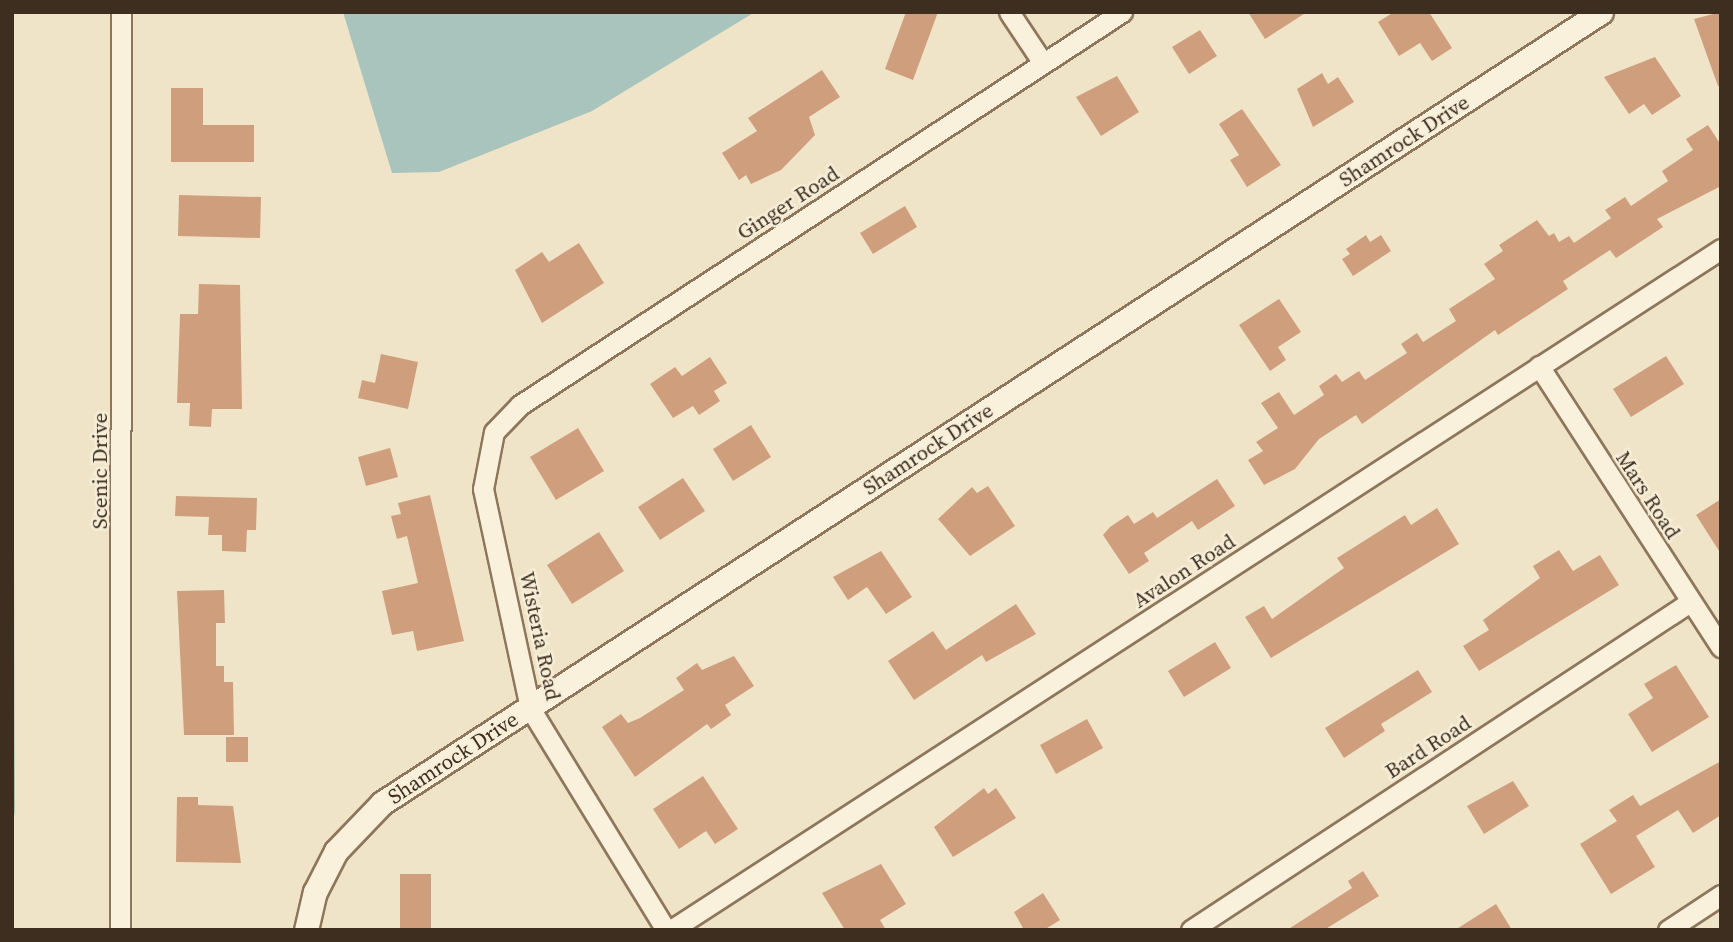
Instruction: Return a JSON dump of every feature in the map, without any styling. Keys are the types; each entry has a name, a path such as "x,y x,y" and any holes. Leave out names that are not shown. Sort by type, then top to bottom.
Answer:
{"street":[{"name":"Scenic Drive","path":"120,930 121,12"},
{"path":"1009,12 1043,63"},
{"name":"Ginger Road","path":"489,443 520,405 1122,12"},
{"name":"Shamrock Drive","path":"306,930 325,872 364,818 1601,12"},
{"name":"Avalon Road","path":"669,930 1721,249"},
{"name":"Mars Road","path":"1539,366 1721,648"},
{"name":"Wisteria Road","path":"489,443 484,489 530,708 669,930"},
{"name":"Bard Road","path":"1191,930 1690,602"},
{"path":"1668,930 1721,895"}],"water":[{"path":"12,12 15,812 12,826"},
{"path":"343,12 755,12 592,111 439,172 392,173"}],"building":[{"path":"906,12 938,12 913,80 885,69"},
{"path":"1248,12 1307,12 1265,39"},
{"path":"1394,12 1429,12 1452,48 1432,61 1420,43 1399,56 1378,22"},
{"path":"1721,12 1721,86 1718,86 1694,19"},
{"path":"1200,30 1217,56 1189,74 1172,47"},
{"path":"1655,57 1681,96 1652,115 1644,104 1629,114 1604,77"},
{"path":"822,70 840,97 809,117 815,135 781,170 751,184 746,175 739,180 722,153 757,131 748,118"},
{"path":"1322,73 1328,84 1338,77 1354,102 1313,127 1297,89"},
{"path":"1117,76 1139,112 1101,136 1076,97"},
{"path":"171,88 203,88 203,125 254,125 254,162 171,162"},
{"path":"1242,109 1281,165 1247,187 1230,160 1239,155 1219,124"},
{"path":"1708,125 1721,145 1721,186 1657,219 1663,227 1616,258 1610,250 1563,281 1568,289 1498,335 1495,330 1362,424 1356,415 1319,439 1295,469 1264,485 1248,460 1263,451 1256,442 1278,428 1261,403 1279,392 1294,415 1324,395 1319,386 1336,374 1342,382 1359,371 1365,380 1407,353 1401,344 1417,333 1423,342 1456,321 1449,309 1495,279 1484,264 1503,251 1499,245 1537,220 1549,236 1554,233 1559,242 1569,236 1574,243 1611,218 1605,210 1625,197 1631,206 1668,181 1662,171 1693,150 1686,139"},
{"path":"179,195 261,197 260,238 178,236"},
{"path":"905,206 917,227 873,254 860,233"},
{"path":"1366,235 1370,242 1381,235 1391,251 1353,276 1342,259 1350,254 1346,249"},
{"path":"579,243 604,283 542,323 515,270 542,252 549,262"},
{"path":"199,284 240,285 242,409 212,409 211,427 189,426 190,403 177,403 180,314 198,314"},
{"path":"1279,299 1301,332 1278,347 1286,360 1270,371 1239,325"},
{"path":"381,354 418,362 408,409 358,398 362,380 375,383"},
{"path":"1666,356 1684,384 1631,417 1613,389"},
{"path":"710,357 727,383 714,391 720,401 699,415 693,406 673,418 650,384 675,367 682,376"},
{"path":"751,425 771,457 733,481 713,449"},
{"path":"578,428 604,471 556,500 530,457"},
{"path":"390,448 398,477 366,486 358,457"},
{"path":"683,478 705,511 660,540 638,507"},
{"path":"1217,479 1235,506 1198,530 1192,521 1144,553 1149,561 1129,574 1103,535 1110,527 1128,515 1134,524 1153,512 1157,518"},
{"path":"988,486 1015,526 970,556 938,519 972,487 977,493"},
{"path":"430,495 464,641 417,651 413,631 392,635 382,591 418,583 407,536 397,539 391,516 401,514 398,503"},
{"path":"176,496 257,498 256,530 247,530 246,552 222,551 222,535 208,535 209,517 175,516"},
{"path":"1721,499 1721,554 1696,515"},
{"path":"1437,508 1459,544 1271,658 1245,617 1264,606 1272,619 1344,568 1337,558 1405,515 1411,525"},
{"path":"599,532 624,571 572,604 547,565"},
{"path":"1559,550 1573,571 1600,555 1619,585 1479,671 1463,646 1489,630 1483,620 1540,578 1533,566"},
{"path":"881,551 912,597 886,614 867,587 848,600 833,577"},
{"path":"224,590 225,623 216,623 216,666 224,666 224,682 233,682 234,735 184,735 177,591"},
{"path":"1016,604 1036,634 986,662 982,655 914,700 888,661 933,631 946,650"},
{"path":"1215,642 1231,668 1184,697 1168,671"},
{"path":"734,656 754,686 725,705 731,715 711,729 707,724 635,777 602,727 621,714 628,723 640,718 684,690 676,678 697,663 702,670"},
{"path":"1676,665 1709,717 1652,752 1628,714 1653,698 1644,684"},
{"path":"1418,670 1432,692 1381,724 1385,731 1344,758 1325,728"},
{"path":"1087,719 1103,748 1056,774 1040,745"},
{"path":"226,737 248,737 248,762 226,762"},
{"path":"1721,761 1721,815 1693,833 1678,810 1636,836 1655,867 1611,894 1580,844 1617,821 1609,810 1633,795 1640,806"},
{"path":"703,776 738,829 715,844 706,831 679,849 653,809"},
{"path":"1513,781 1529,806 1484,834 1467,806"},
{"path":"984,788 988,794 996,788 1016,818 953,857 934,827"},
{"path":"177,797 198,797 198,805 233,806 241,863 176,862"},
{"path":"881,864 906,904 880,920 886,930 845,930 822,893"},
{"path":"1363,871 1379,896 1324,930 1287,930 1352,888 1348,881"},
{"path":"400,874 431,874 431,930 400,930"},
{"path":"1043,893 1060,920 1044,930 1024,930 1014,912"},
{"path":"1496,904 1512,930 1455,930"}]}
